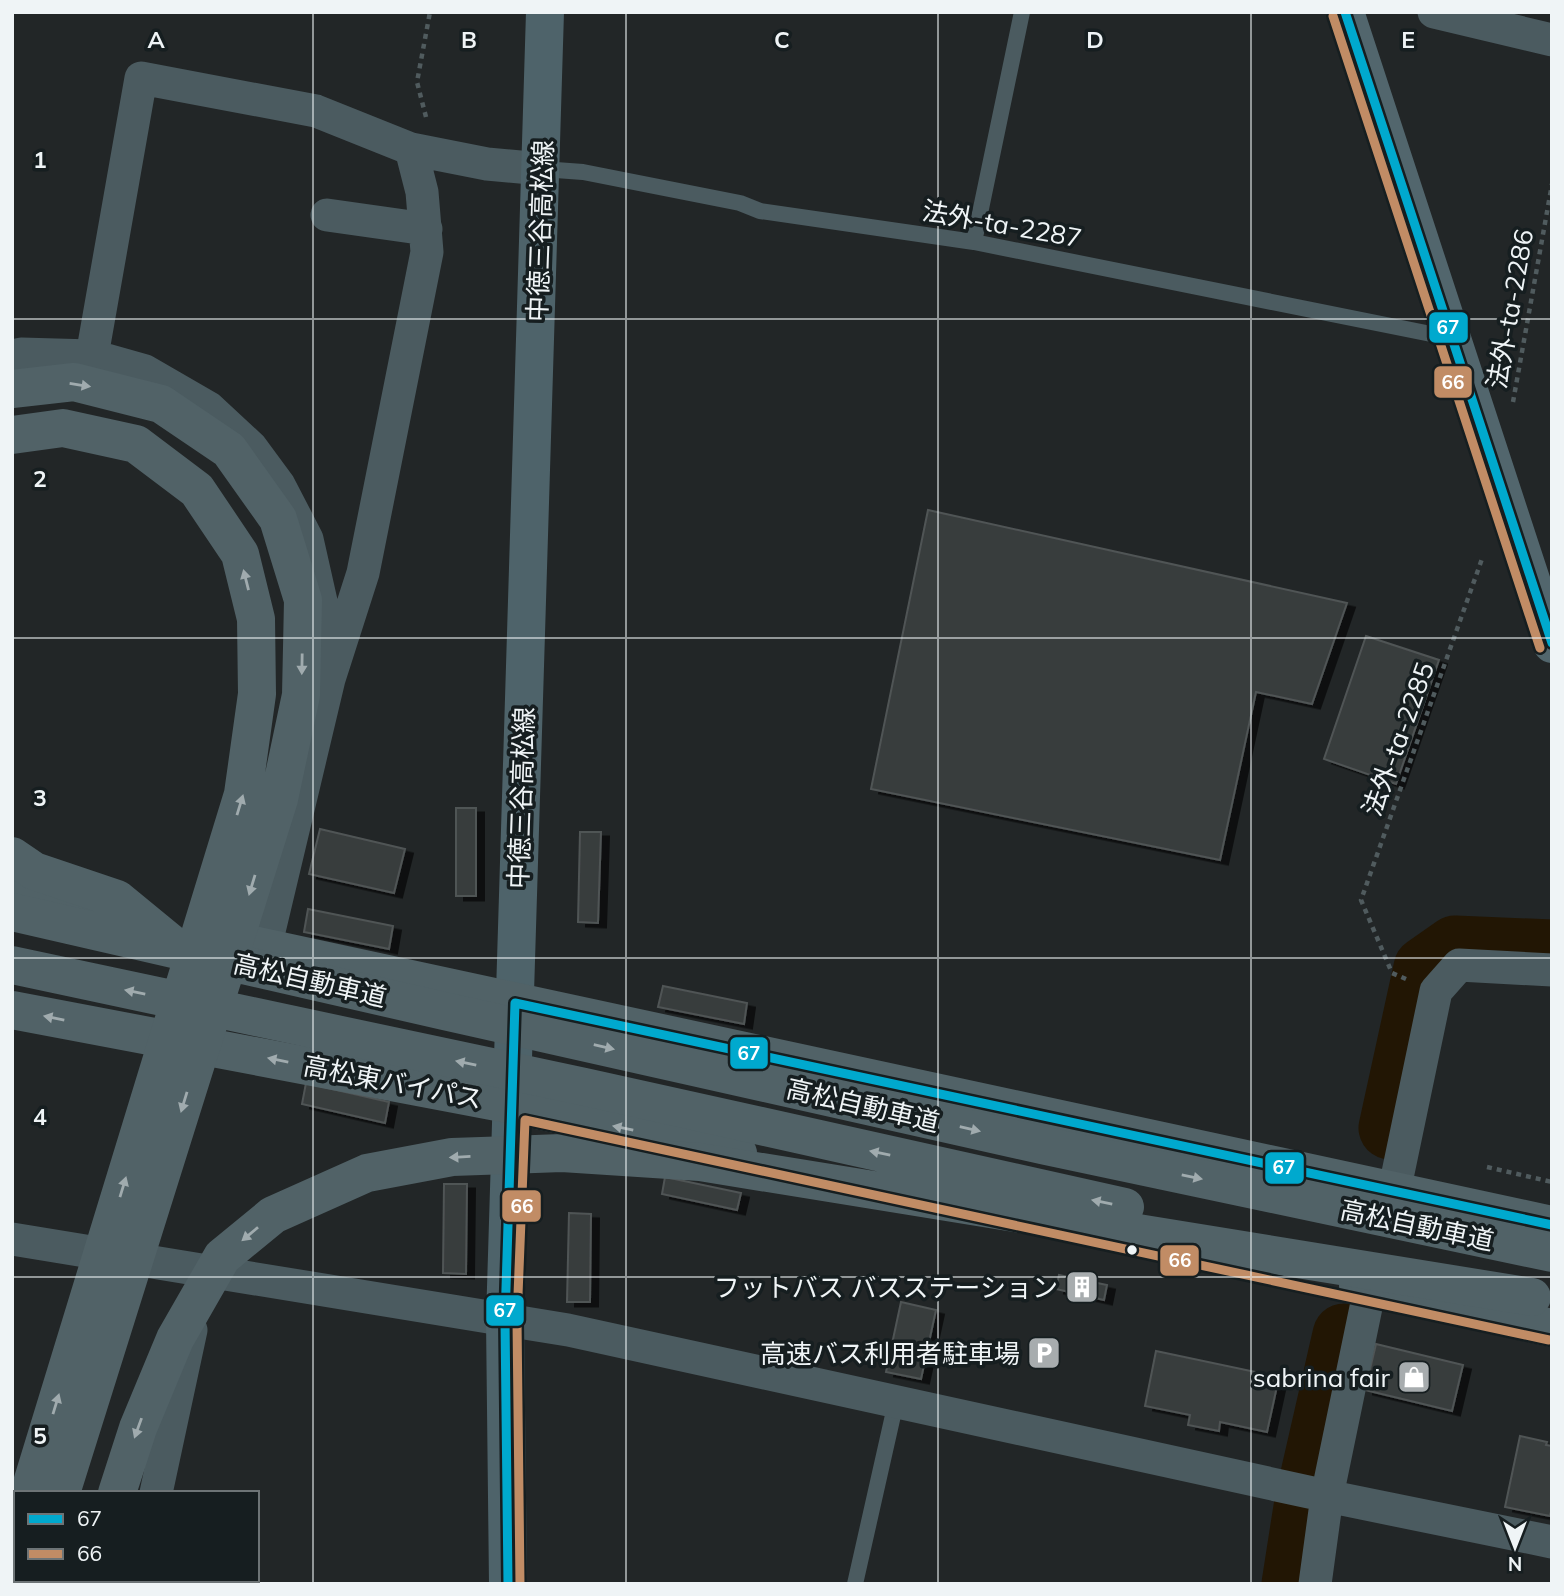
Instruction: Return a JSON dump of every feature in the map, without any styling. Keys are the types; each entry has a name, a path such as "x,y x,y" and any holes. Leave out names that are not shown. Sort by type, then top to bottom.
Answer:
{"highway":[{"path":"12,390 75,382 161,404 229,450 278,519 303,600 301,695 279,799 62,1491"},
{"path":"12,435 64,428 136,444 197,490 240,554 256,620 257,694 243,793 30,1491"},
{"path":"12,856 34,871 117,899 178,949"},
{"path":"12,892 514,1003 1552,1225"},
{"name":"高松自動車道","path":"12,912 1032,1143 1552,1253"},
{"name":"高松自動車道","path":"12,965 585,1087 1545,1308"},
{"name":"高松東バイパス","path":"12,1010 513,1105 1370,1288 1545,1308"},
{"path":"118,1491 138,1428 175,1339 222,1258 272,1215 367,1173 452,1157 562,1153 700,1162 1545,1308"}],"main road":[{"name":"中徳三谷高松線","path":"508,1584 505,1320 545,12"}],"street":[{"path":"1345,12 1451,338 1541,585 1552,644"},
{"path":"1434,12 1551,38"},
{"path":"92,356 141,78 316,111 423,151 487,164 542,169"},
{"path":"265,948 329,679 363,573 428,252 422,192 423,151"},
{"path":"327,215 426,229"},
{"path":"12,356 92,356 145,371 209,408 251,447 279,485 307,539 325,619 329,679"},
{"path":"1394,1192 1436,991 1459,965 1552,970"},
{"path":"12,1239 568,1329 1552,1542"},
{"path":"156,1491 204,1270"},
{"path":"1315,1584 1316,1493 1370,1288"}],"lane":[{"path":"974,242 1022,12"},
{"name":"法外-ta-2287","path":"542,169 583,172 740,203 760,211 974,242 1451,338"},
{"path":"855,1584 896,1402"}],"path":[{"path":"423,151 417,82 430,12"},
{"name":"法外-ta-2286","path":"1510,414 1552,184"},
{"name":"法外-ta-2285","path":"1409,980 1392,973 1361,900 1485,551"},
{"path":"1487,1167 1552,1182"}],"building":[{"path":"928,510 1347,603 1312,704 1256,692 1220,860 871,789"},
{"path":"1366,636 1439,660 1396,784 1324,759"},
{"path":"456,808 476,808 476,896 456,896"},
{"path":"320,829 405,849 394,893 309,874"},
{"path":"580,832 601,832 598,923 578,922"},
{"path":"308,909 393,926 389,949 304,932"},
{"path":"663,986 747,1003 744,1024 658,1007"},
{"path":"306,1083 389,1102 385,1123 302,1104"},
{"path":"665,1177 741,1193 737,1210 662,1194"},
{"path":"444,1184 467,1184 466,1274 443,1273"},
{"path":"569,1213 591,1214 590,1302 567,1302"},
{"name":"フットバス バスステーション","path":"1059,1275 1107,1285 1104,1300 1056,1289"},
{"path":"901,1302 936,1310 921,1379 886,1372"},
{"name":"sabrina fair","path":"1376,1344 1463,1365 1452,1411 1365,1390"},
{"path":"1156,1351 1279,1377 1267,1432 1220,1422 1219,1431 1188,1425 1190,1415 1145,1406"},
{"path":"1520,1436 1547,1442 1546,1445 1552,1446 1550,1516 1505,1507"}],"waterway":[{"path":"1390,1128 1425,968 1455,947 1552,951"},
{"path":"1293,1584 1306,1501 1344,1335"}],"transit line":[{"name":"67","path":"1345,12 1552,643"},
{"name":"66","path":"1333,16 1540,648"},
{"name":"67","path":"508,1584 505,1320 515,1003 1552,1225"},
{"name":"66","path":"520,1584 517,1320 525,1120 1549,1340"}],"place":[{"name":"フットバス バスステーション","path":"1082,1287"},
{"name":"高速バス利用者駐車場","path":"1044,1353"},
{"name":"sabrina fair","path":"1414,1377"}]}
